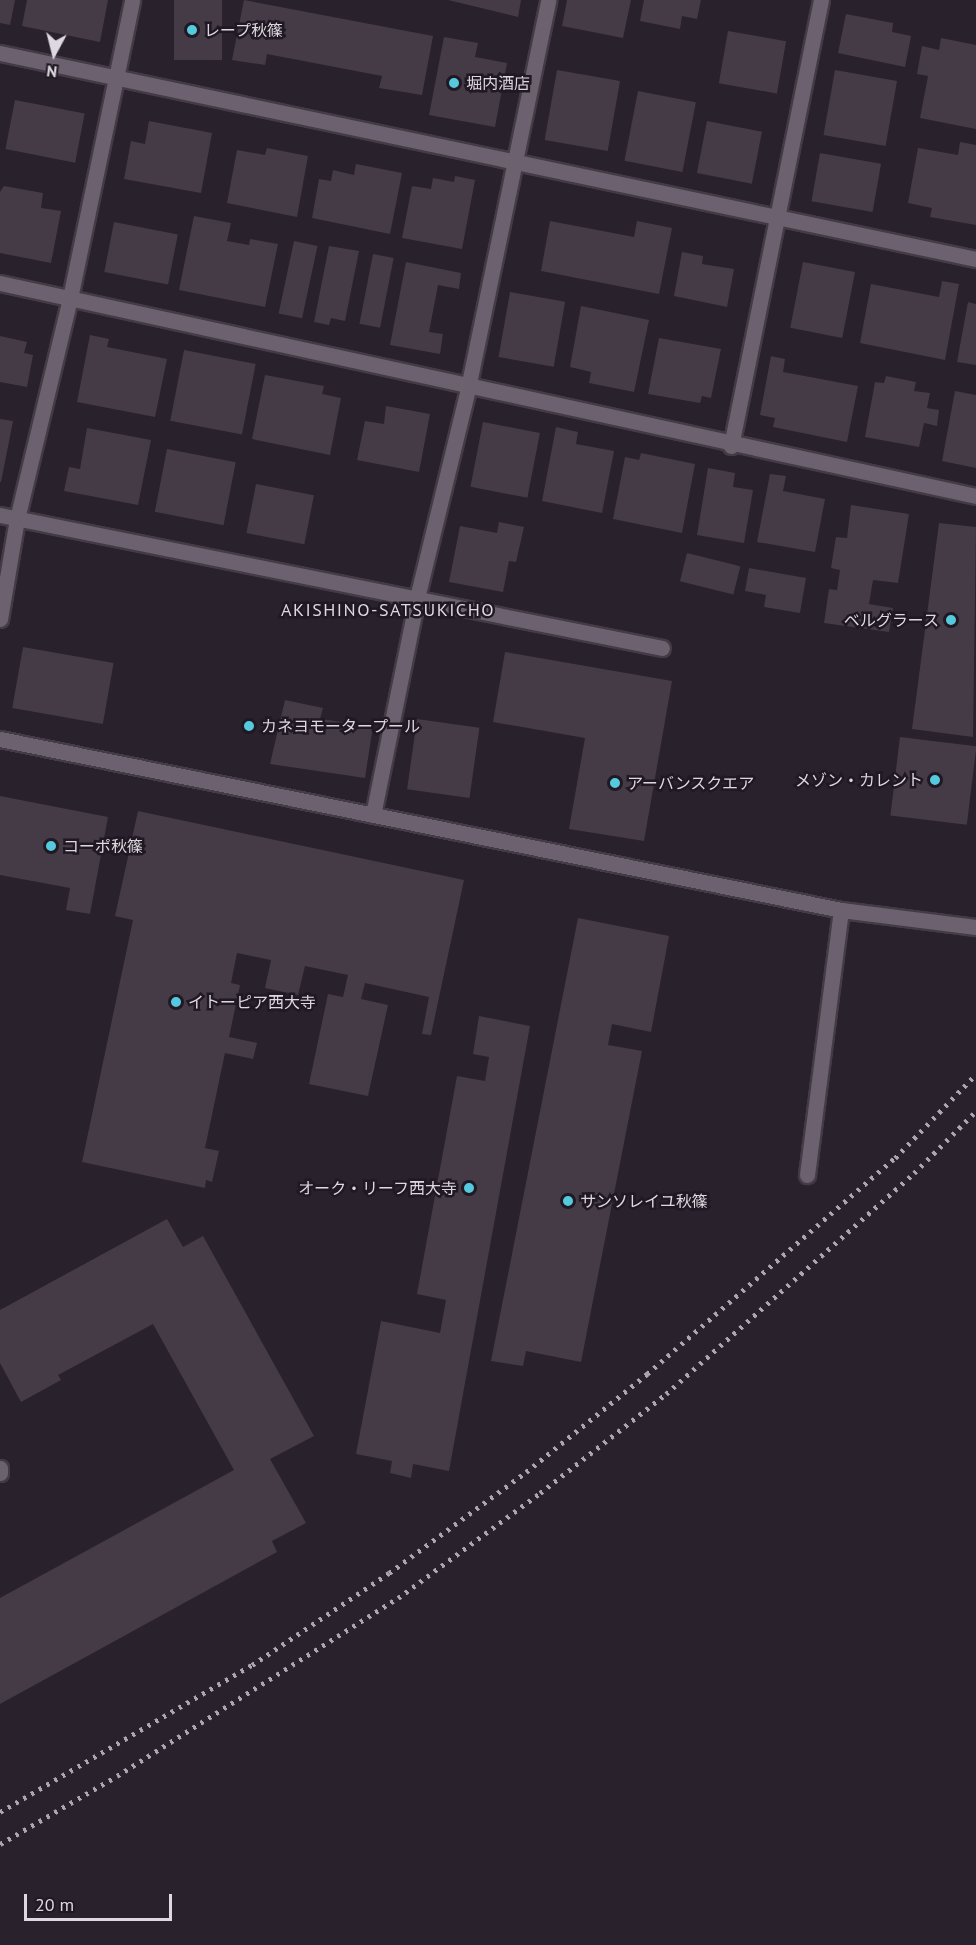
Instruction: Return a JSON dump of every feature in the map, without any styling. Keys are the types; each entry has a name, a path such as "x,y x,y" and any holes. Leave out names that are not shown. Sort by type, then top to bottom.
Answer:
{"street":[{"path":"0,619 17,519 70,298 132,0"},
{"path":"373,815 417,598 468,388 517,162 548,0"},
{"path":"731,446 821,0"},
{"path":"0,53 775,219 976,259"},
{"path":"0,283 731,446 976,496"},
{"path":"0,515 662,648"},
{"path":"0,740 841,910 976,927"},
{"path":"807,1175 841,910"}],"building":[{"path":"0,0 15,0 10,25 0,23"},
{"path":"27,0 108,0 100,42 22,26"},
{"name":"レープ秋篠","path":"174,0 222,0 222,60 174,60"},
{"path":"244,0 433,36 422,95 379,88 382,76 267,54 265,65 232,60"},
{"path":"448,0 521,0 518,17"},
{"path":"567,0 631,0 623,38 562,26"},
{"path":"644,0 701,0 697,19 682,16 680,29 640,21"},
{"path":"846,14 893,23 892,32 911,36 905,67 838,53"},
{"path":"728,31 786,41 777,93 719,83"},
{"path":"444,37 478,43 475,57 507,63 495,127 429,115"},
{"path":"941,38 976,45 976,129 920,118 928,76 917,74 922,46 939,50"},
{"path":"557,70 620,81 608,151 545,140"},
{"path":"835,70 897,81 886,146 824,135"},
{"path":"638,91 696,102 682,172 624,161"},
{"path":"15,100 85,114 75,163 5,149"},
{"path":"149,121 212,133 201,193 124,179 131,141 145,144"},
{"path":"707,121 762,132 752,184 697,173"},
{"path":"960,142 976,145 976,225 930,217 932,208 908,203 918,148 958,155"},
{"path":"267,148 308,156 297,217 227,203 237,150 265,155"},
{"path":"820,153 881,164 873,212 811,201"},
{"path":"356,164 402,173 390,234 312,218 319,179 331,181 333,170 354,175"},
{"path":"455,176 475,180 462,249 402,238 412,186 431,189 433,178 454,182"},
{"path":"4,186 43,193 41,208 61,211 51,263 0,253 0,192"},
{"path":"194,216 231,223 227,241 249,245 250,239 278,244 265,307 179,290"},
{"path":"550,221 634,237 637,221 672,228 659,294 541,271"},
{"path":"114,222 178,234 168,284 104,272"},
{"path":"294,241 317,246 302,318 279,313"},
{"path":"329,246 359,251 345,321 331,318 329,325 314,322"},
{"path":"682,252 703,256 702,264 734,269 727,307 674,296"},
{"path":"373,254 394,258 380,328 359,324"},
{"path":"406,262 461,273 459,289 438,285 429,332 443,334 440,354 390,345"},
{"path":"803,262 855,272 842,338 790,328"},
{"path":"942,281 959,284 945,360 860,343 871,284 939,297"},
{"path":"510,292 565,302 554,367 499,357"},
{"path":"968,302 976,304 976,365 957,362"},
{"path":"581,306 649,320 634,392 589,383 591,372 570,367"},
{"path":"90,335 109,339 107,347 167,359 155,417 77,402"},
{"path":"0,336 27,342 24,353 33,355 27,387 0,382"},
{"path":"659,338 721,349 711,398 702,396 700,403 648,394"},
{"path":"184,350 256,364 242,435 170,421"},
{"path":"771,356 785,359 783,372 858,386 847,442 773,427 775,418 760,415"},
{"path":"265,375 324,386 322,394 341,398 330,455 252,439"},
{"path":"886,376 916,382 914,391 930,393 927,408 939,410 937,426 924,423 919,447 865,437 875,382 884,383"},
{"path":"955,391 976,395 976,468 942,461"},
{"path":"386,406 430,414 419,472 357,460 365,421 384,424"},
{"path":"0,419 13,421 1,482 0,482"},
{"path":"483,422 540,433 527,498 470,487"},
{"path":"556,427 578,432 576,444 614,451 602,513 542,501"},
{"path":"87,428 151,440 138,505 64,491 69,467 80,469"},
{"path":"167,449 236,462 224,525 155,512"},
{"path":"641,453 695,464 682,533 613,519 625,457 639,460"},
{"path":"708,468 735,473 733,487 753,490 744,543 697,535"},
{"path":"770,474 786,476 783,491 825,499 815,552 757,542"},
{"path":"256,484 314,495 304,544 246,533"},
{"path":"851,505 909,514 898,583 873,580 869,604 893,608 889,632 824,623 829,589 837,590 840,570 831,568 836,537 847,538"},
{"path":"499,522 524,527 516,562 509,561 503,592 449,582 460,526 497,533"},
{"name":"ベルグラース","path":"939,523 976,527 973,737 912,729"},
{"path":"687,553 740,566 733,594 680,581"},
{"path":"749,568 806,578 800,613 764,607 766,595 745,591"},
{"path":"23,647 114,663 103,724 12,708"},
{"name":"アーバンスクエア","path":"505,652 672,681 644,841 569,829 585,738 493,722"},
{"path":"285,700 323,708 320,719 373,726 365,778 270,764"},
{"path":"417,719 479,728 470,798 407,789"},
{"name":"メゾン・カレント","path":"900,737 976,746 967,825 890,815"},
{"name":"コーポ秋篠","path":"0,796 108,817 90,914 66,910 70,888 0,875"},
{"name":"イトーピア西大寺","path":"138,811 464,880 431,1035 422,1034 429,997 365,983 361,999 388,1005 368,1096 309,1084 328,994 343,997 348,975 305,966 298,995 265,988 271,960 237,953 231,983 240,985 229,1037 257,1043 253,1059 225,1053 205,1148 219,1151 212,1182 206,1180 205,1188 82,1162 133,920 115,916"},
{"name":"サンソレイユ秋篠","path":"578,918 669,936 651,1032 612,1024 608,1045 642,1051 581,1362 526,1351 523,1366 491,1361"},
{"name":"オーク・リーフ西大寺","path":"479,1016 530,1026 449,1471 413,1464 411,1478 390,1473 392,1461 356,1454 381,1321 440,1333 446,1300 417,1294 457,1076 485,1081 489,1057 473,1054"},
{"path":"167,1219 183,1247 203,1236 314,1436 270,1459 306,1523 272,1541 277,1552 0,1704 0,1598 234,1470 153,1324 58,1375 61,1380 21,1402 0,1363 0,1310"}],"railway":[{"path":"0,1812 252,1665 389,1573 526,1472 647,1374 895,1158 976,1074"},
{"path":"0,1844 117,1776 398,1598 540,1493 666,1394 914,1173 976,1111"}],"place":[{"name":"レープ秋篠","path":"192,30"},
{"name":"堀内酒店","path":"454,83"},
{"name":"ベルグラース","path":"951,620"},
{"name":"カネヨモータープール","path":"249,726"},
{"name":"メゾン・カレント","path":"935,780"},
{"name":"アーバンスクエア","path":"615,783"},
{"name":"コーポ秋篠","path":"51,846"},
{"name":"イトーピア西大寺","path":"176,1002"},
{"name":"オーク・リーフ西大寺","path":"469,1188"},
{"name":"サンソレイユ秋篠","path":"568,1201"}],"district":[{"name":"AKISHINO-SATSUKICHO","path":"388,610"}]}
